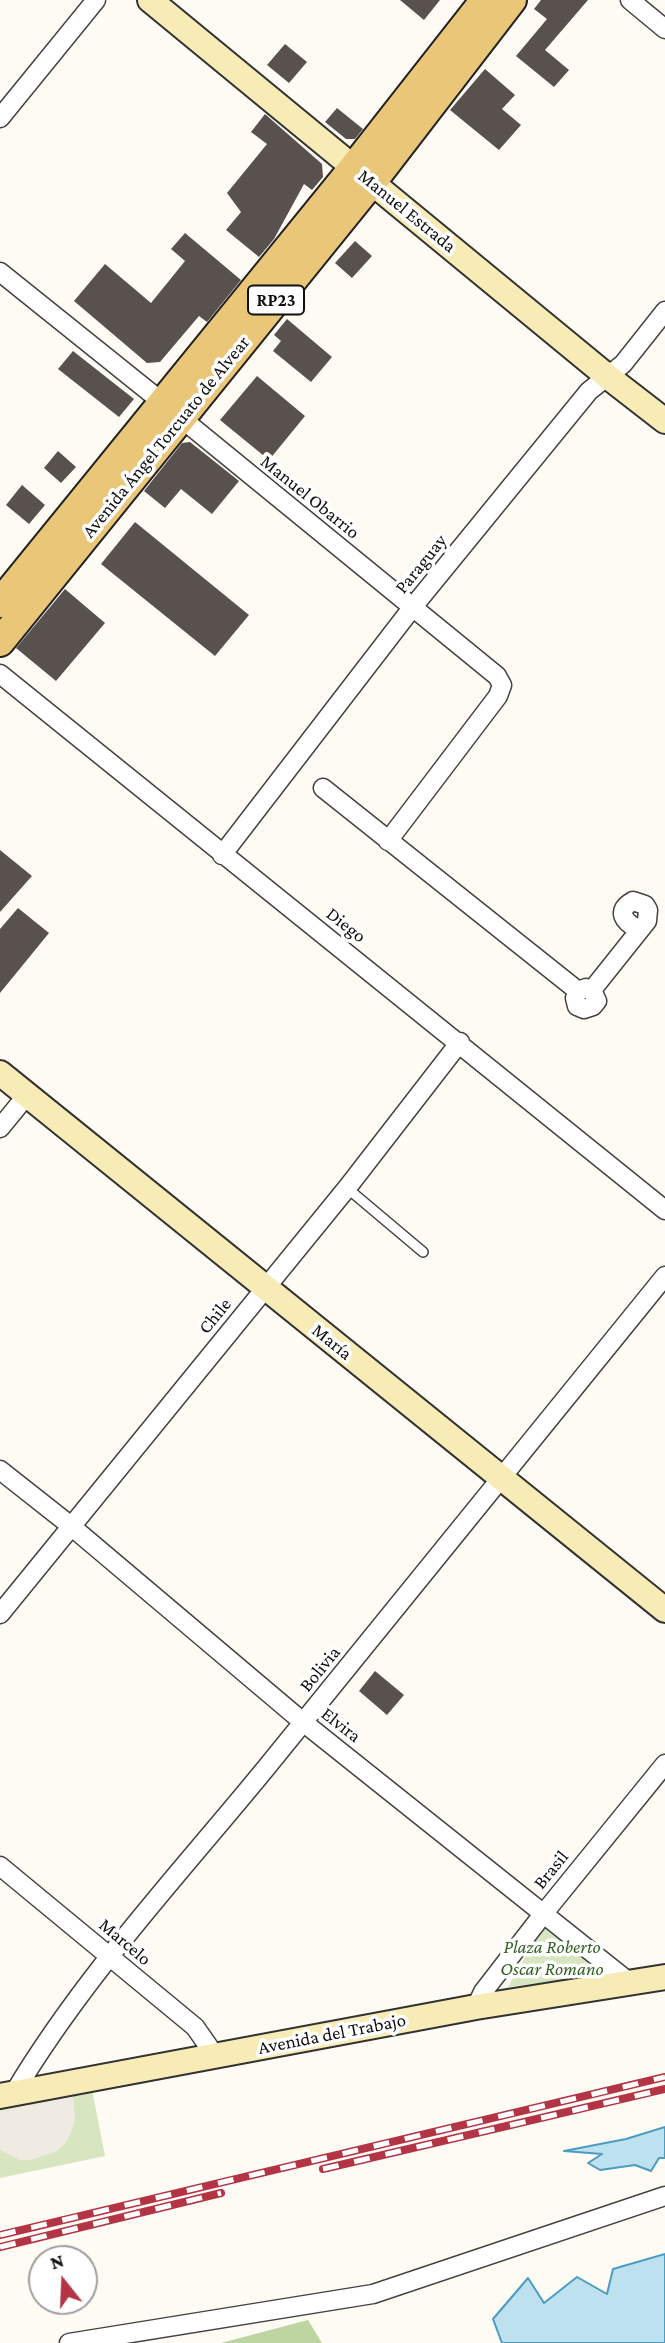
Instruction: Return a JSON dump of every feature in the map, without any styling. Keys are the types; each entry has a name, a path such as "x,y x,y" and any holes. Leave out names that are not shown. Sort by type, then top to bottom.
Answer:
{"main road":[{"name":"Avenida Ángel Torcuato de Alvear","path":"363,174 485,0"},
{"name":"Avenida Ángel Torcuato de Alvear","path":"0,642 172,410 363,174 512,0"},
{"name":"Avenida Ángel Torcuato de Alvear","path":"0,603 172,410"}],"street":[{"path":"0,118 96,0"},
{"name":"Manuel Estrada","path":"150,0 665,421"},
{"path":"630,0 665,29"},
{"name":"Manuel Obarrio","path":"0,272 497,676 502,685 498,696 388,841"},
{"name":"Paraguay","path":"222,855 412,608 589,390 623,364 665,311"},
{"name":"Diego","path":"0,674 222,855 460,1042 665,1210"},
{"path":"323,788 585,991 638,929"},
{"name":"Chile","path":"0,1614 347,1188 460,1042"},
{"name":"María","path":"0,1073 665,1610"},
{"path":"0,1128 27,1095"},
{"name":"Bolivia","path":"7,2095 111,1957 503,1479 665,1276"},
{"name":"Elvira","path":"0,1470 71,1526 303,1722 628,1982"},
{"name":"Brasil","path":"476,2007 483,1992 544,1913 665,1764"},
{"name":"Marcelo","path":"0,1866 195,2027 216,2057"},
{"name":"Avenida del Trabajo","path":"7,2095 476,2007 665,1977"},
{"path":"69,2343 373,2294 665,2196"}],"lane":[{"path":"347,1188 423,1252"}],"green space":[{"name":"Plaza Roberto Oscar Romano","path":"546,1921 607,1974 508,1987"},
{"path":"92,2089 105,2156 0,2178 0,2108"},
{"path":"308,2320 322,2343 221,2343"}],"shaded area":[{"path":"73,2096 73,2128 67,2141 57,2151 31,2160 19,2160 0,2150 0,2111"}],"water":[{"path":"665,2127 665,2158 659,2158 651,2171 635,2165 600,2170 588,2163 602,2154 564,2151 626,2139"},
{"path":"665,2254 665,2343 502,2343 493,2319 528,2278 544,2303 577,2277 607,2294 613,2269"}],"building":[{"path":"400,0 440,0 424,20"},
{"path":"541,0 588,0 545,50 569,70 554,87 516,56 547,19 534,9"},
{"path":"285,44 307,62 289,83 267,65"},
{"path":"485,69 515,95 502,109 521,125 499,150 450,110"},
{"path":"337,108 363,129 355,139 346,139 325,122"},
{"path":"265,114 322,164 323,177 312,190 304,184 274,239 259,257 226,230 241,212 227,193 267,144 251,132"},
{"path":"185,233 241,280 207,322 199,316 160,362 147,363 74,301 105,264 151,303 185,261 171,249"},
{"path":"355,241 372,256 352,278 335,263"},
{"path":"287,319 332,357 311,382 273,351 281,341 274,335"},
{"path":"73,351 134,399 119,417 58,369"},
{"path":"257,376 305,416 269,460 220,420"},
{"path":"190,442 239,481 212,514 181,489 165,508 144,491 182,443"},
{"path":"58,451 76,467 61,483 44,468"},
{"path":"22,485 45,505 29,524 6,505"},
{"path":"135,522 249,615 215,656 101,564"},
{"path":"65,589 105,623 56,681 16,648"},
{"path":"0,850 32,876 0,912"},
{"path":"18,908 49,933 0,993 0,929"},
{"path":"375,1671 404,1695 387,1715 359,1691"}],"railway":[{"path":"0,2235 665,2077"},
{"path":"323,2169 665,2089"},
{"path":"0,2247 221,2193"}]}
